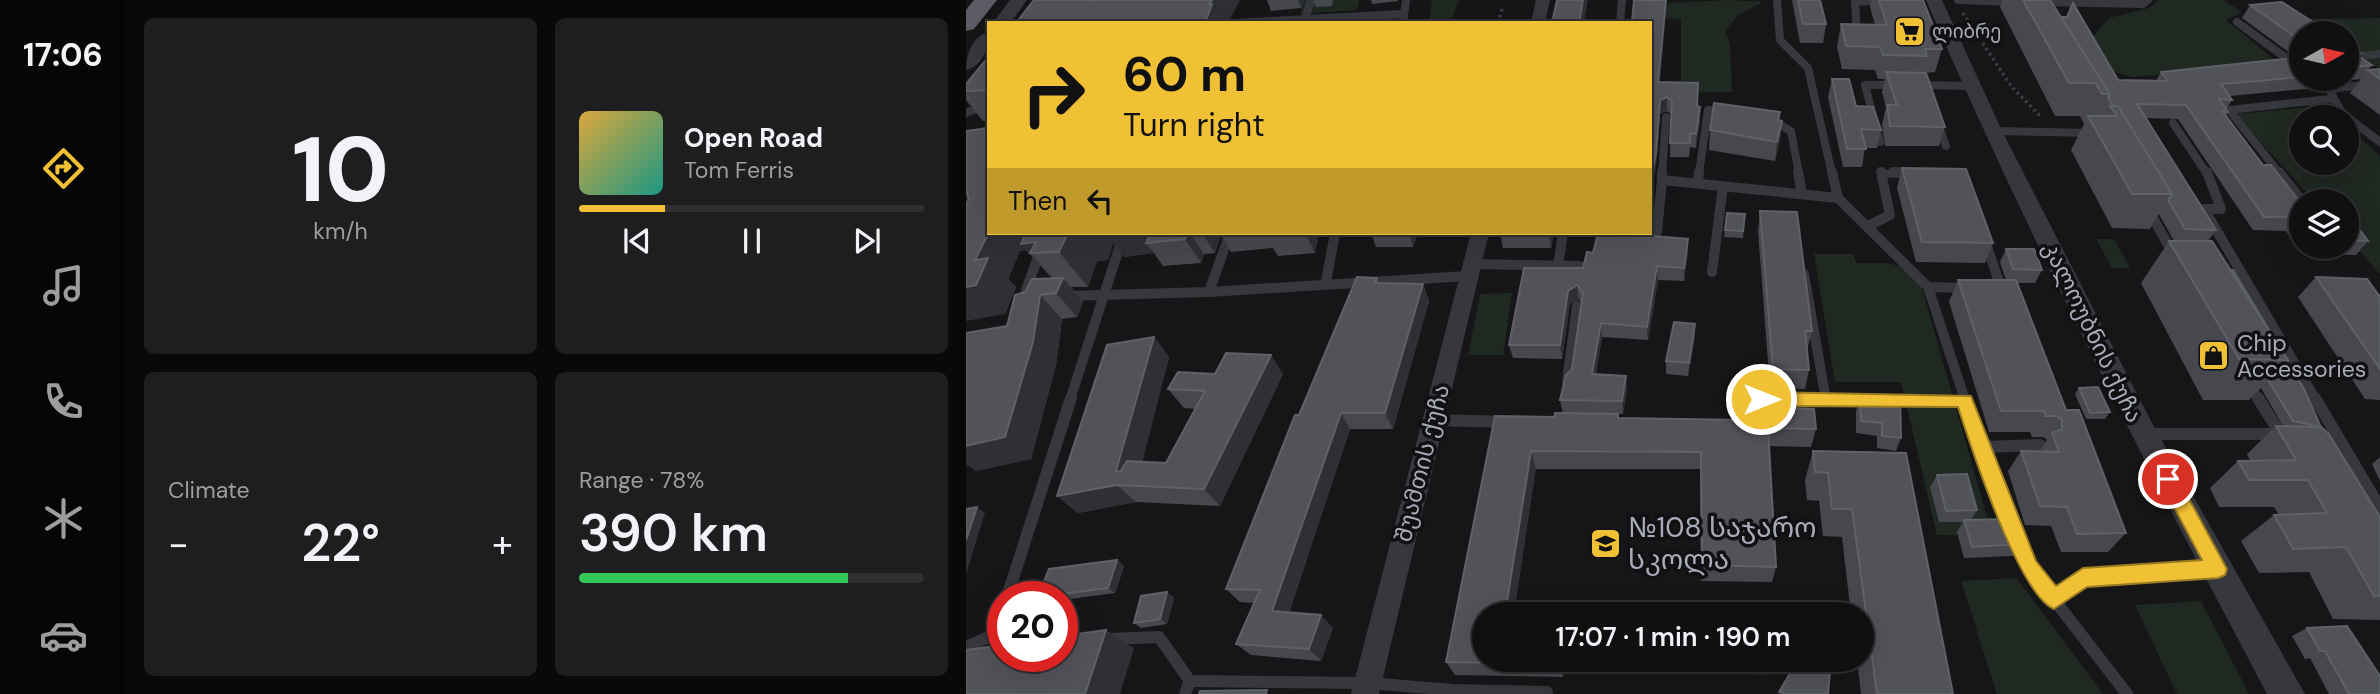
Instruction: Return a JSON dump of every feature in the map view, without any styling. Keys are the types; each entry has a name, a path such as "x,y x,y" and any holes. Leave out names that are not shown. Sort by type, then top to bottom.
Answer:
{"highway":[{"path":"966,24 986,0"}],"street":[{"path":"1003,21 1019,0"},
{"path":"1538,21 1543,0"},
{"name":"კალოუბნის ქუჩა","path":"1934,0 1992,131 2143,434 2287,694"},
{"path":"966,65 987,39"},
{"name":"შუამთის ქუჩა","path":"1366,689 1479,235"}],"lane":[{"path":"1306,19 1311,0"},
{"path":"1270,21 1403,19 1406,0"},
{"path":"1620,21 1622,0"},
{"path":"1777,0 1779,43 1799,56 1808,68 1838,198 1928,287 1980,447 2029,567 2127,694"},
{"path":"1858,39 1853,4 1862,0 1884,0"},
{"path":"1958,0 2020,2"},
{"path":"2039,14 2032,2 2143,4 2148,0"},
{"path":"2237,22 2289,60"},
{"path":"2359,55 2380,54"},
{"path":"2370,70 2380,77"},
{"path":"2292,189 2229,110 2380,83"},
{"path":"1880,142 1865,85 1972,86"},
{"path":"1925,85 1929,98"},
{"path":"2327,91 2380,142"},
{"path":"966,113 976,109 987,95"},
{"path":"1698,182 1708,110 1742,114"},
{"path":"1933,110 1946,146"},
{"path":"1765,116 1791,131 1802,194"},
{"path":"1657,232 1666,117"},
{"path":"1992,131 2104,134 2098,122"},
{"path":"2173,123 2207,173 2221,209 2204,209 2380,508"},
{"path":"1868,226 1891,215 1881,172 1922,173"},
{"path":"1662,180 1838,198"},
{"path":"1712,272 1723,186"},
{"path":"2146,206 2180,266"},
{"path":"1979,225 2001,288 1989,288"},
{"path":"1046,235 1026,290 1030,295 1209,292 1469,270 1580,266"},
{"path":"1012,581 1101,295 1123,235"},
{"path":"1209,292 1229,235"},
{"path":"1326,282 1335,235"},
{"path":"1558,266 1563,235"},
{"path":"1804,274 1826,400"},
{"path":"1351,293 1356,281"},
{"path":"1928,287 1977,288"},
{"path":"1567,380 1577,306"},
{"path":"2243,374 2278,433 2294,448"},
{"path":"1761,399 1965,401"},
{"path":"1433,421 1515,422"},
{"path":"2143,434 2278,433"},
{"path":"1980,447 2040,445"},
{"path":"2054,599 2083,578 2218,569"},
{"path":"1090,640 1159,636 1187,687 1547,692"},
{"path":"966,647 987,642"}],"path":[{"path":"1499,21 1503,6"},
{"path":"1962,10 1992,60 2031,109 2069,133"}],"shaded area":[{"path":"1304,0 1359,0 1357,10 1300,14"},
{"path":"1432,0 1459,0 1451,21 1429,21"},
{"path":"1730,0 1763,2 1738,15 1725,31 1730,44 1732,92 1681,93 1681,19 1662,18 1669,3"},
{"path":"2159,0 2223,0 2242,12 2226,20 2281,65 2132,77 2098,67 2091,39 2109,18 2149,8"},
{"path":"2380,18 2380,69 2359,54 2359,21 2309,19"},
{"path":"2289,109 2289,173 2235,114"},
{"path":"2359,137 2380,156 2380,274 2359,250 2359,189 2303,189 2290,175 2359,175"},
{"path":"2096,239 2114,239 2130,268 2112,268"},
{"path":"1814,254 1853,254 1856,263 1894,265 1900,267 1922,288 1992,535 1937,535 1901,382 1835,382"},
{"path":"1512,293 1503,355 1468,355 1480,294"},
{"path":"2017,578 2103,694 1997,694 1961,581"},
{"path":"2201,601 2249,694 2177,694 2135,605"},
{"path":"1641,672 1769,672 1769,675"}],"building":[{"path":"1034,0 1212,0 1206,21 1018,21"},
{"path":"1557,0 1583,0 1579,21 1552,21"},
{"path":"1634,0 1666,0 1658,82 1698,83 1697,106 1700,107 1696,134 1690,133 1690,143 1670,143 1672,101 1667,97 1660,100 1652,171 1652,21 1632,21"},
{"path":"1798,0 1820,0 1826,24 1803,24"},
{"path":"1879,0 1923,0 1942,49 1925,49 1927,56 1883,55 1880,47 1846,46 1841,24 1887,25"},
{"path":"2023,0 2050,0 2110,94 2102,94 2095,83 2069,83"},
{"path":"2282,2 2311,21 2289,21 2289,33 2250,5"},
{"path":"2073,3 2118,80 2168,81 2161,72 2289,58 2289,78 2221,84 2232,100 2219,99 2228,112 2223,112 2263,165 2271,165 2290,189 2289,217 2264,217 2186,105 2137,104 2216,230 2185,229 2168,200 2172,194 2118,106 2113,106 2108,98 2110,94 2061,17 2067,17"},
{"path":"2359,56 2372,65 2359,67"},
{"path":"987,58 987,90 966,91 966,84"},
{"path":"2380,69 2380,79 2368,70"},
{"path":"1886,72 1926,73 1945,127 1890,126 1887,105 1897,105"},
{"path":"1832,79 1849,79 1856,106 1873,107 1881,130 1861,129 1866,149 1847,149"},
{"path":"1714,103 1780,112 1778,120 1782,121 1777,142 1710,130"},
{"path":"2110,106 2118,106 2172,194 2132,194 2088,116 2117,116"},
{"path":"987,128 988,235 975,260 988,258 976,285 966,287 966,205 969,199 966,190 966,131"},
{"path":"1902,168 1966,169 1993,243 1922,242"},
{"path":"1760,211 1797,212 1812,331 1805,331 1809,370 1773,369"},
{"path":"1727,213 1745,214 1743,231 1725,230"},
{"path":"2359,229 2368,241 2359,241"},
{"path":"1025,235 1067,235 1059,252 1030,253 1036,242 1021,244"},
{"path":"1150,235 1187,235 1185,239 1146,243"},
{"path":"1598,235 1688,239 1684,268 1657,266 1647,327 1601,323 1592,374 1626,376 1622,401 1560,400 1566,375 1572,369 1583,293 1577,285 1568,291 1560,345 1509,345 1524,268 1583,268 1587,252 1593,253"},
{"path":"2169,241 2212,241 2288,360 2239,359"},
{"path":"2006,249 2034,249 2042,270 2013,269"},
{"path":"2230,270 2233,270 2269,330"},
{"path":"1357,277 1377,278 1375,283 1423,284 1385,413 1341,413 1272,611 1321,615 1309,649 1236,644 1260,590 1226,589 1295,415 1299,415"},
{"path":"2316,277 2367,279 2380,297 2380,369"},
{"path":"1063,278 1056,293 1040,295 1033,342 1005,437 966,446 966,333 1007,326 1015,295 1025,292 1032,279"},
{"path":"1958,280 2016,280 2066,410 2079,410 2126,533 2077,534 2067,507 2040,506 2021,451 2059,452 2052,433 2062,429 2062,420 2057,416 2045,416 2044,411 2001,411"},
{"path":"1674,322 1695,324 1689,363 1666,361"},
{"path":"1154,337 1116,471 1120,472 1127,461 1166,463 1205,391 1168,389 1178,372 1215,374 1226,353 1271,355 1204,489 1117,485 1057,496 1107,345"},
{"path":"2287,361 2304,389 2321,427 2293,421 2268,380"},
{"path":"2098,387 2110,412 2090,413 2079,388"},
{"path":"1881,396 1900,396 1901,438 1882,436 1882,423 1861,421 1860,398 1881,401"},
{"path":"1763,407 1814,409 1816,429 1768,428 1776,567 1702,565 1701,452 1531,451 1507,602 1472,602 1472,662 1446,662 1495,416 1618,414 1618,418 1745,420 1744,410 1763,410"},
{"path":"2276,426 2321,427 2328,433 2380,517 2380,596 2374,596 2346,547 2293,549 2274,515 2327,513 2308,480 2249,480 2238,461 2296,460"},
{"path":"1813,451 1906,453 1953,694 1877,694 1874,672 1874,602 1865,602 1852,509 1832,509 1828,473 1815,472"},
{"path":"1967,474 1977,510 1946,511 1937,475"},
{"path":"977,507 966,540 966,509"},
{"path":"2013,519 2022,544 1972,547 1964,520"},
{"path":"1117,560 1108,588 1078,592 1078,581 1044,581 1049,569"},
{"path":"1167,592 1160,619 1134,623 1141,596"},
{"path":"2347,626 2380,676 2380,694 2349,694 2325,651 2320,651 2307,628"},
{"path":"1106,630 1085,694 966,694 966,650 987,647 987,672 1078,672 1078,634"},
{"path":"1791,672 1830,672 1828,694 1779,692"},
{"path":"1267,690 1266,694 1199,694 1200,691"}],"place":[{"name":"ლიბრე","path":"1909,31"},
{"name":"Chip Accessories","path":"2214,356"},
{"name":"№108 საჯარო სკოლა","path":"1605,543"}],"route":[{"path":"1761,399 1965,401 1980,447 2029,567 2054,599 2083,578 2218,569 2168,479"}]}
